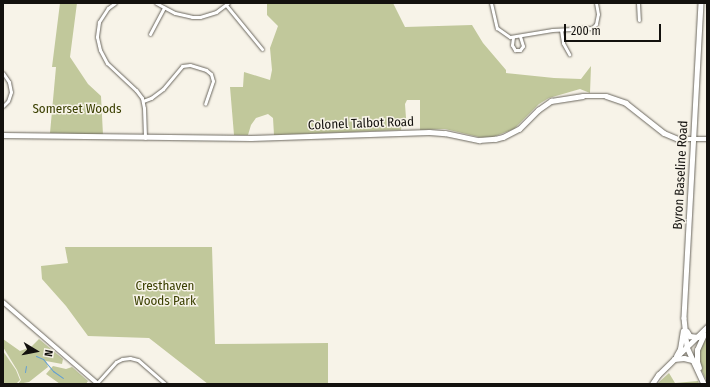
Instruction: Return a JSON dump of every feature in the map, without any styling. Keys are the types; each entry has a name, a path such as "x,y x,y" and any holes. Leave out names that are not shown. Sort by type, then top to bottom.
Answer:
{"main road":[{"name":"Byron Baseline Road","path":"701,3 684,318 687,347 704,383"},
{"name":"Colonel Talbot Road","path":"3,135 145,138 251,138 429,132 445,133 479,140 495,139 503,137 519,129 538,110 551,101 583,96 606,96 626,103 664,133 678,139 693,139"},
{"path":"684,318 688,334 698,337"},
{"path":"674,359 680,349 684,318"},
{"path":"652,384 674,359 707,329"},
{"path":"704,383 697,362 697,350 707,329"},
{"path":"674,359 684,358 692,360"}],"street":[{"path":"115,3 108,8 100,22 97,37 100,50 107,63 136,90 144,101 145,138"},
{"path":"156,3 181,15 200,17 216,12 227,4 262,49"},
{"path":"491,3 497,28 503,34 513,37 561,30 592,28 596,24 598,14 596,3"},
{"path":"638,3 638,20"},
{"path":"150,34 164,8"},
{"path":"561,30 563,43 569,54"},
{"path":"513,37 512,45 515,50 520,50 523,46 520,36"},
{"path":"144,101 151,98 163,89 182,66 190,65 206,70 211,74 213,81 204,104"},
{"path":"3,73 9,82 10,92 8,101 3,106"},
{"path":"693,139 707,139"},
{"path":"3,302 98,384 116,362 122,359 130,358 138,360 166,384"}],"green space":[{"name":"Somerset Woods","path":"60,3 77,3 70,57 88,84 101,96 103,135 50,133 56,67 52,67"},
{"path":"267,3 393,3 405,27 472,25 483,43 506,70 506,73 581,79 591,66 590,93 580,89 549,98 539,104 514,129 493,137 483,138 445,129 420,130 420,100 407,100 405,104 406,118 402,124 401,130 274,135 273,118 268,114 256,118 251,125 248,135 234,135 230,87 243,87 244,72 270,80 272,70 270,48 278,26 267,15"},
{"name":"Cresthaven Woods Park","path":"65,247 212,247 215,344 328,343 328,384 208,384 149,338 88,336 66,306 42,279 41,266 68,263"},
{"path":"707,335 707,382 700,367 699,350"},
{"path":"3,339 20,351 31,347 39,339 63,359 62,364 46,361 48,367 29,382 18,384 21,380 17,370 3,347"},
{"path":"3,351 16,370 20,380 16,384 3,384"},
{"path":"53,366 66,369 72,367 88,381 86,384 60,384 46,374"},
{"path":"669,373 675,383 698,381 699,384 657,384"}],"waterway":[{"path":"36,356 43,359 53,371 63,378"},
{"path":"25,372 26,366"}]}
